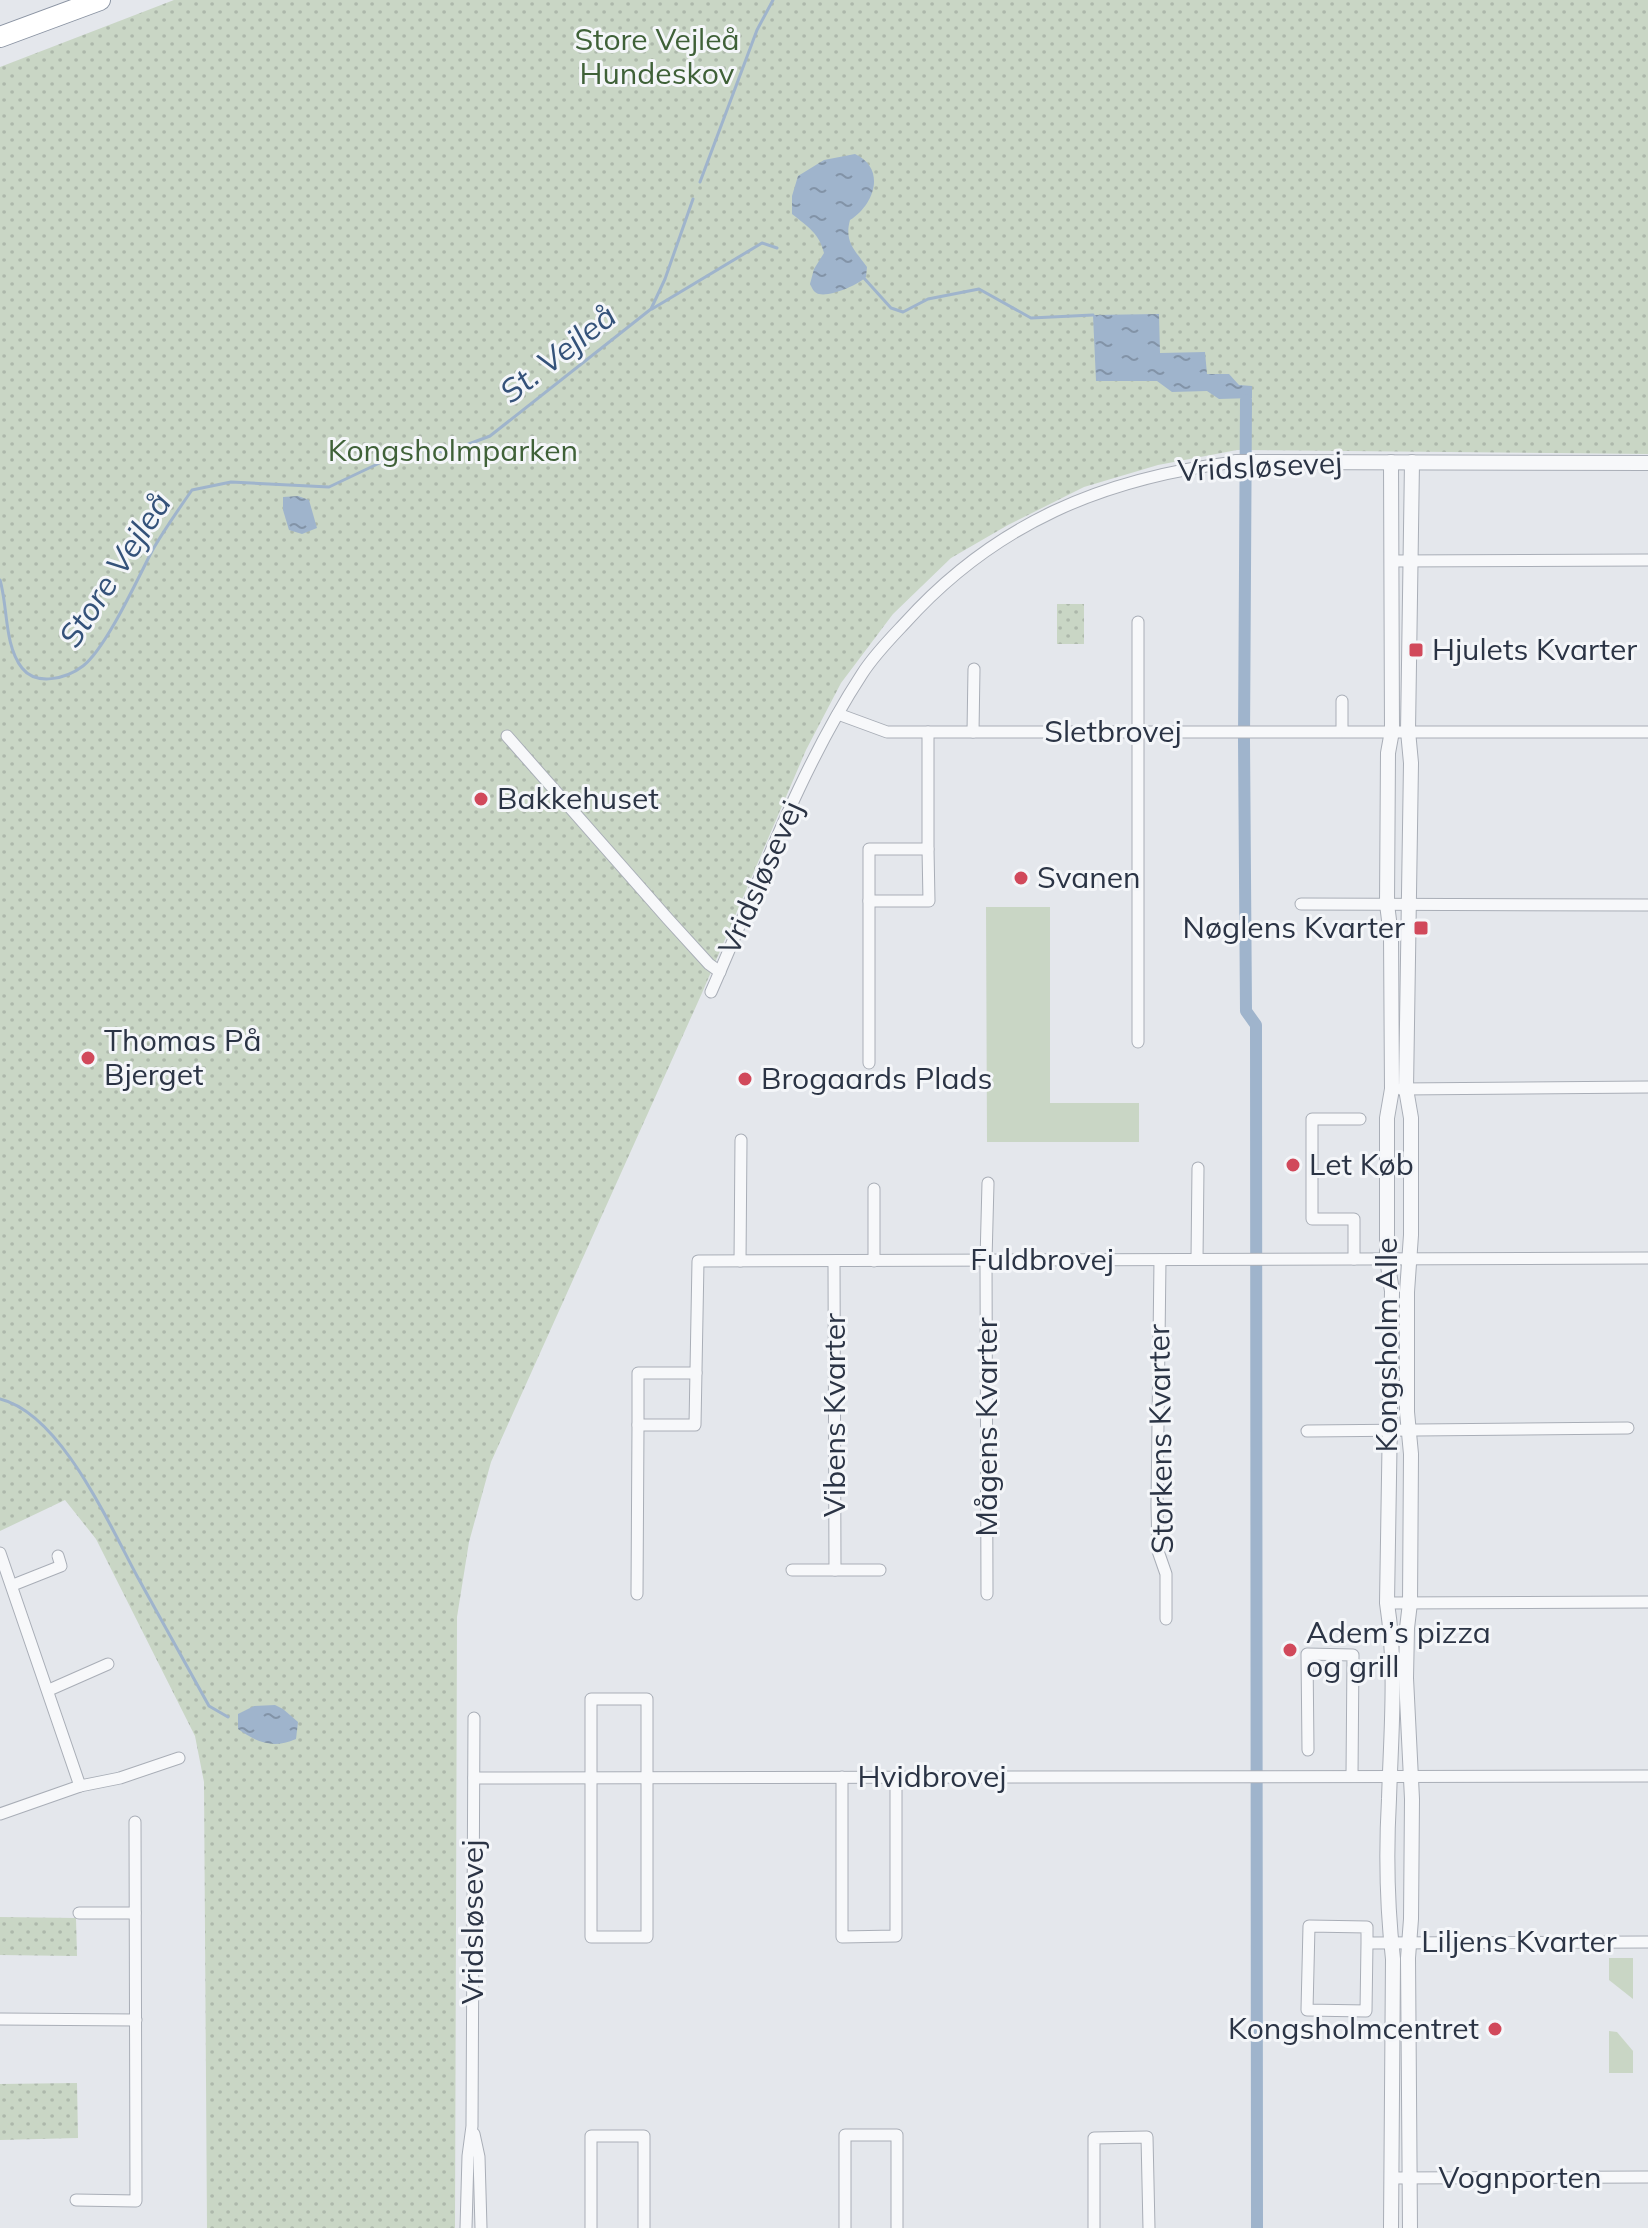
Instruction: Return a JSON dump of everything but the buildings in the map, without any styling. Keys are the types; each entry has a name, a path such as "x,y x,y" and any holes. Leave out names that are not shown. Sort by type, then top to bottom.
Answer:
{"highway":[{"path":"0,37 100,0"}],"street":[{"name":"Vridsløsevej","path":"711,992 802,783 838,714 875,655 928,597 966,564 1024,526 1067,504 1118,485 1171,471 1235,462 1648,463"},
{"name":"Kongsholm Alle","path":"1391,462 1392,731 1388,753 1387,904 1399,1089 1411,1118 1407,1292 1410,1603 1406,1653 1412,1799 1410,2228"},
{"name":"Kongsholm Alle","path":"1391,2228 1391,1633 1387,1603 1392,1291 1387,1259 1387,1118 1399,1089 1410,905 1411,763 1408,731 1412,462"},
{"path":"1392,561 1648,560"},
{"path":"1138,622 1138,1042"},
{"path":"973,732 974,669"},
{"path":"1342,701 1342,731"},
{"name":"Sletbrovej","path":"838,714 887,732 1648,732"},
{"path":"869,901 929,901 928,732"},
{"path":"507,736 668,919 720,972"},
{"path":"869,1063 869,849 928,849"},
{"path":"1301,904 1648,905"},
{"path":"1399,1089 1648,1087"},
{"path":"1354,1259 1354,1219 1312,1219 1312,1119 1360,1119"},
{"path":"740,1261 741,1140"},
{"path":"1197,1259 1198,1168"},
{"name":"Mågens Kvarter","path":"987,1594 988,1183"},
{"path":"874,1189 874,1261"},
{"name":"Fuldbrovej","path":"696,1373 698,1261 1648,1258"},
{"name":"Storkens Kvarter","path":"1160,1260 1157,1505 1158,1551 1166,1574 1166,1619"},
{"name":"Vibens Kvarter","path":"834,1261 835,1570"},
{"path":"637,1594 638,1373 696,1373 695,1425 638,1425"},
{"path":"1307,1431 1628,1428"},
{"path":"0,1553 80,1786"},
{"path":"13,1585 61,1566 58,1556"},
{"path":"792,1570 880,1570"},
{"path":"1387,1603 1648,1602"},
{"path":"1308,1750 1307,1654 1353,1655 1352,1775"},
{"path":"49,1690 108,1664"},
{"path":"591,1699 647,1699 647,1937 591,1937 591,1777 591,1699"},
{"name":"Vridsløsevej","path":"466,2228 472,2126 474,1718"},
{"path":"0,1814 80,1786 120,1778 179,1758"},
{"name":"Hvidbrovej","path":"474,1778 1648,1776"},
{"path":"842,1777 842,1937 896,1936 896,1777"},
{"path":"76,2200 136,2201 135,1822"},
{"path":"79,1913 135,1913"},
{"path":"1309,1926 1367,1927 1367,1943 1366,2011 1307,2010 1309,1926"},
{"name":"Liljens Kvarter","path":"1367,1943 1648,1942"},
{"path":"0,2019 136,2020"},
{"name":"Vridsløsevej","path":"472,2126 479,2157 481,2228"},
{"path":"845,2228 845,2135 897,2135 897,2228"},
{"path":"591,2228 591,2136 644,2136 644,2228"},
{"path":"1094,2228 1094,2138 1147,2137 1149,2228"},
{"name":"Vognporten","path":"1392,2178 1648,2177"}],"green space":[{"name":"Kongsholmparken","path":"174,0 1648,0 1648,454 1237,450 1158,465 1084,487 951,558 893,614 841,683 806,750 702,993 491,1462 469,1542 457,1617 455,2228 207,2228 204,1782 195,1736 96,1539 65,1500 0,1531 0,67"},
{"path":"1057,604 1084,604 1084,644 1057,644"},
{"path":"986,907 1050,907 1050,1103 1139,1103 1139,1142 987,1142"},
{"path":"0,1917 76,1918 77,1956 0,1955"},
{"path":"1609,1958 1633,1958 1633,1999 1609,1980"},
{"path":"1609,2031 1617,2032 1633,2051 1633,2073 1609,2073"},
{"path":"77,2083 78,2138 0,2140 0,2084"}],"water":[{"path":"855,154 865,161 874,178 871,196 850,220 848,234 867,267 866,277 844,290 819,294 810,284 814,269 824,253 816,235 792,214 792,196 798,176 824,160"},
{"path":"1159,314 1160,353 1205,352 1207,374 1229,374 1239,385 1252,386 1252,398 1219,399 1207,391 1172,392 1157,381 1096,381 1093,315"},
{"path":"298,496 309,500 317,528 302,534 289,530 283,510 283,497"},
{"path":"275,1705 298,1722 296,1739 280,1744 266,1743 238,1729 238,1714 254,1706"}],"waterway":[{"name":"Store Vejleå","path":"700,182 757,30 773,0"},
{"name":"St. Vejleå","path":"0,580 9,637 22,668 28,674 43,679 76,671 101,645 157,543 192,490 231,482 329,487 388,459 425,449 442,452 490,436 651,309 693,199"},
{"path":"652,309 762,243 777,248"},
{"path":"863,277 891,308 903,312 928,299 979,289 1031,318 1093,315"},
{"path":"1246,400 1246,1011 1256,1025 1257,2228"},
{"path":"0,1399 22,1409 63,1448 97,1501 209,1706 228,1717"}],"place":[{"name":"Hjulets Kvarter","path":"1416,650"},
{"name":"Bakkehuset","path":"481,799"},
{"name":"Svanen","path":"1021,878"},
{"name":"Nøglens Kvarter","path":"1421,928"},
{"name":"Thomas På Bjerget","path":"88,1058"},
{"name":"Brogaards Plads","path":"745,1079"},
{"name":"Let Køb","path":"1293,1165"},
{"name":"Adem’s pizza og grill","path":"1290,1650"},
{"name":"Kongsholmcentret","path":"1495,2029"}],"park label":[{"name":"Store Vejleå Hundeskov","path":"657,57"}]}
